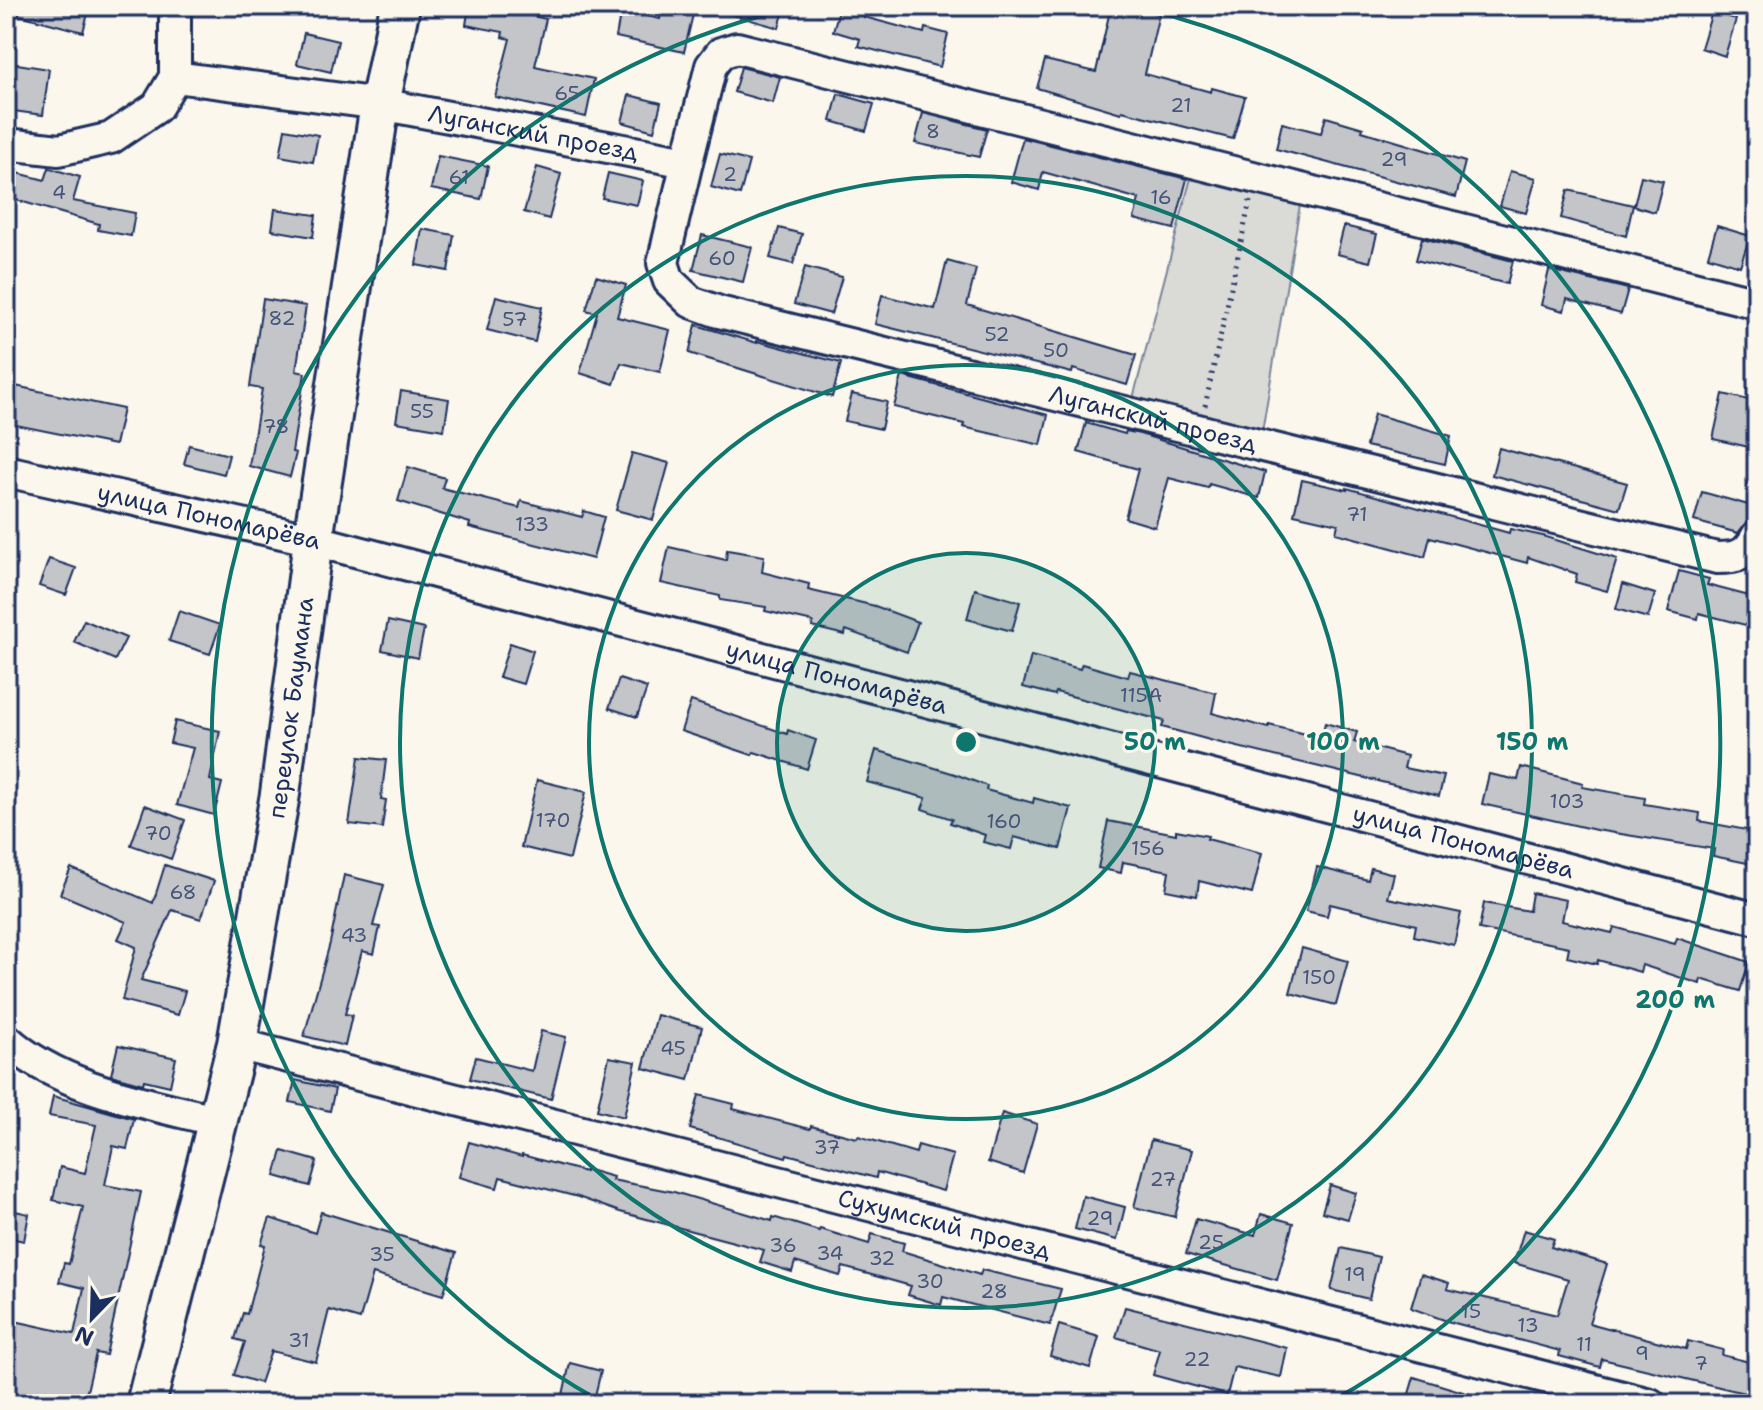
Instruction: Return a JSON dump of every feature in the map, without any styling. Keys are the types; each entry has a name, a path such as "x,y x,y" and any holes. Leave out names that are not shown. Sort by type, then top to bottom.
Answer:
{"street":[{"path":"6,144 59,150 111,138 157,107 175,77 175,6"},
{"name":"переулок Баумана","path":"146,1404 237,1044 280,794 313,540 380,104 400,6"},
{"name":"Луганский проезд","path":"1757,303 737,48 721,53 711,66 663,263 669,281 691,302 719,312 1717,558 1736,558 1750,550 1757,536"},
{"name":"Луганский проезд","path":"175,77 380,104 687,162"},
{"name":"улица Пономарёва","path":"6,471 313,540 1757,919"},
{"path":"6,1039 27,1058 109,1093 218,1121"},
{"name":"Сухумский проезд","path":"237,1044 1650,1404"}],"path":[{"path":"1199,430 1256,177"}],"shaded area":[{"path":"1192,174 1301,199 1261,438 1131,406"}],"building":[{"path":"13,6 90,6 83,32 12,13"},
{"path":"469,6 508,10 546,19 535,66 594,79 586,117 495,97 510,39 502,37 503,32 466,25"},
{"path":"662,6 695,6 684,52 616,37 621,10 660,19"},
{"path":"724,6 785,6 779,28 723,12"},
{"path":"840,6 865,13 864,17 924,33 925,28 948,34 940,67 858,46 860,39 833,31"},
{"path":"1111,6 1126,6 1159,14 1145,74 1211,92 1212,88 1245,97 1233,139 1121,113 1037,88 1045,60 1096,72"},
{"path":"1712,12 1736,19 1725,56 1701,48"},
{"path":"304,33 338,41 331,72 297,64"},
{"path":"11,63 49,69 43,115 6,110"},
{"path":"741,67 780,77 773,103 734,92"},
{"path":"838,94 874,104 866,131 831,121"},
{"path":"629,95 661,103 654,131 622,122"},
{"path":"923,113 987,129 979,157 915,143"},
{"path":"1326,117 1465,162 1456,197 1276,149 1282,123 1321,133"},
{"path":"285,129 318,135 313,162 280,156"},
{"path":"1023,138 1187,179 1174,229 1134,219 1139,199 1043,172 1039,190 1011,182"},
{"path":"720,154 749,161 740,195 711,187"},
{"path":"438,156 488,166 481,199 431,189"},
{"path":"537,167 561,174 549,219 524,212"},
{"path":"49,168 80,177 73,201 135,213 131,236 98,230 99,224 6,197 6,170 45,180"},
{"path":"1510,171 1536,178 1526,213 1500,206"},
{"path":"608,173 643,181 637,205 602,198"},
{"path":"1641,176 1663,181 1655,212 1634,206"},
{"path":"1568,190 1633,205 1626,236 1561,218"},
{"path":"275,209 316,215 313,237 272,230"},
{"path":"1344,226 1377,234 1370,262 1337,254"},
{"path":"1717,226 1750,236 1740,266 1708,256"},
{"path":"779,228 802,234 793,264 770,258"},
{"path":"422,229 454,235 448,271 416,265"},
{"path":"702,235 752,247 743,282 693,270"},
{"path":"1422,238 1513,261 1507,284 1416,260"},
{"path":"947,261 976,269 967,305 1136,355 1127,385 1073,369 1072,373 875,324 882,295 935,309"},
{"path":"805,267 842,277 831,314 794,304"},
{"path":"1549,270 1628,289 1621,314 1567,299 1564,311 1541,305"},
{"path":"596,276 626,285 617,317 670,330 660,372 621,363 614,384 580,373 597,313 586,310"},
{"path":"496,296 542,307 535,342 487,330"},
{"path":"263,299 306,306 296,371 305,373 292,452 296,453 290,477 249,466 262,389 250,387"},
{"path":"696,325 841,363 832,397 689,353"},
{"path":"902,376 1048,415 1041,445 894,407"},
{"path":"6,384 123,409 115,445 6,423"},
{"path":"401,391 449,399 444,430 396,422"},
{"path":"852,394 887,402 881,429 845,421"},
{"path":"1723,394 1757,402 1749,447 1713,439"},
{"path":"1374,414 1451,436 1445,464 1366,446"},
{"path":"1086,423 1125,434 1126,431 1140,434 1265,472 1259,498 1209,484 1208,488 1169,478 1155,527 1125,518 1138,469 1078,452"},
{"path":"189,445 229,455 224,474 184,464"},
{"path":"1499,448 1627,483 1619,509 1492,475"},
{"path":"632,453 669,463 653,520 616,510"},
{"path":"408,467 445,478 442,488 519,508 521,501 582,517 584,511 604,517 593,559 469,527 470,523 398,501"},
{"path":"1302,480 1347,488 1509,533 1510,529 1543,536 1617,559 1607,591 1575,582 1577,574 1528,557 1527,563 1430,537 1425,557 1336,533 1338,524 1294,514"},
{"path":"1702,492 1752,506 1748,521 1738,533 1694,521"},
{"path":"669,547 726,560 727,550 764,556 762,572 809,584 808,590 875,606 918,622 907,652 846,630 845,635 812,627 813,622 765,611 766,607 720,600 720,596 661,583"},
{"path":"49,559 76,568 66,595 39,586"},
{"path":"1679,571 1709,579 1707,585 1757,598 1757,628 1699,613 1698,619 1668,611"},
{"path":"1623,584 1655,594 1648,618 1616,609"},
{"path":"975,589 1020,602 1012,631 967,619"},
{"path":"179,611 220,625 210,654 169,641"},
{"path":"84,620 126,638 115,660 74,642"},
{"path":"388,621 424,629 418,658 382,650"},
{"path":"510,643 533,651 523,684 499,677"},
{"path":"1031,656 1080,669 1082,664 1128,677 1130,671 1216,693 1212,713 1269,728 1269,725 1321,738 1325,723 1357,732 1354,742 1407,756 1404,768 1444,776 1439,796 1217,742 1162,727 1164,721 1056,692 1055,695 1023,687"},
{"path":"619,679 647,688 637,717 609,708"},
{"path":"691,701 787,734 788,730 816,740 807,769 754,752 752,755 681,731"},
{"path":"175,721 220,731 210,780 222,783 214,815 177,805 193,748 170,743"},
{"path":"876,750 955,774 987,786 986,790 1033,803 1034,798 1071,808 1060,849 1014,837 1011,849 983,842 985,835 922,809 926,798 867,782"},
{"path":"359,757 386,760 381,799 386,800 382,828 349,824"},
{"path":"1521,767 1583,783 1582,787 1645,798 1644,804 1700,813 1699,821 1757,832 1757,865 1713,856 1714,849 1596,830 1482,804 1489,774 1518,780"},
{"path":"537,780 586,792 570,859 521,847"},
{"path":"145,805 185,820 171,859 131,845"},
{"path":"1108,821 1176,834 1176,830 1208,836 1207,839 1262,853 1252,894 1199,881 1197,896 1166,890 1169,871 1123,862 1121,873 1098,868"},
{"path":"165,865 214,881 201,919 172,910 141,980 185,991 178,1015 122,1000 136,947 118,939 126,922 60,894 71,868 153,903"},
{"path":"1317,867 1368,880 1371,868 1394,874 1388,898 1461,913 1454,945 1414,936 1416,925 1330,904 1327,916 1306,911"},
{"path":"344,875 384,885 373,926 380,927 374,954 362,951 345,1014 352,1015 345,1046 304,1036 330,943"},
{"path":"1532,893 1566,900 1562,921 1612,933 1614,927 1675,944 1677,938 1749,962 1740,991 1701,979 1700,984 1642,965 1640,972 1598,960 1597,964 1567,957 1569,947 1479,929 1484,903 1529,911"},
{"path":"1302,948 1348,961 1336,1005 1290,993"},
{"path":"657,1015 702,1027 689,1080 643,1068"},
{"path":"541,1031 566,1037 551,1099 470,1079 476,1057 532,1071"},
{"path":"118,1045 176,1058 170,1086 144,1080 143,1084 111,1075"},
{"path":"609,1057 636,1062 624,1117 597,1110"},
{"path":"295,1080 335,1089 330,1111 290,1102"},
{"path":"699,1095 734,1104 733,1109 810,1129 811,1126 858,1136 916,1153 918,1145 953,1155 943,1191 877,1172 876,1178 787,1154 786,1157 690,1129"},
{"path":"53,1096 134,1119 127,1149 113,1146 105,1185 141,1192 106,1355 96,1353 84,1404 48,1404 6,1393 15,1351 6,1348 10,1320 74,1334 84,1288 59,1282 64,1263 69,1264 83,1207 53,1200 60,1167 85,1173 96,1125 49,1116"},
{"path":"1002,1113 1037,1124 1023,1173 988,1162"},
{"path":"1151,1140 1192,1150 1175,1217 1134,1207"},
{"path":"469,1142 585,1172 585,1169 613,1177 612,1180 674,1192 772,1221 773,1217 869,1244 872,1234 904,1243 902,1251 980,1275 982,1270 1061,1289 1050,1325 943,1297 941,1305 908,1295 911,1286 843,1267 840,1276 795,1262 792,1272 760,1262 764,1250 500,1177 497,1188 459,1177"},
{"path":"282,1151 317,1161 310,1186 275,1176"},
{"path":"1330,1185 1356,1193 1348,1219 1322,1212"},
{"path":"1083,1196 1125,1207 1117,1240 1075,1229"},
{"path":"6,1209 29,1214 24,1241 6,1237"},
{"path":"321,1212 456,1253 443,1295 373,1274 360,1319 329,1310 316,1362 271,1351 260,1383 234,1375 245,1342 235,1339 243,1313 247,1314 265,1245 261,1244 270,1218 315,1233"},
{"path":"1261,1214 1293,1223 1277,1280 1186,1254 1196,1219 1255,1235"},
{"path":"1524,1230 1554,1239 1551,1247 1607,1264 1589,1323 1686,1349 1688,1341 1723,1350 1722,1355 1757,1364 1757,1396 1602,1359 1600,1367 1559,1356 1560,1351 1447,1321 1411,1308 1421,1274 1449,1283 1447,1289 1557,1315 1568,1279 1514,1263"},
{"path":"1341,1248 1379,1257 1369,1299 1331,1290"},
{"path":"1125,1307 1287,1348 1281,1377 1234,1367 1227,1395 1153,1375 1160,1350 1116,1337"},
{"path":"1059,1325 1099,1337 1090,1368 1050,1356"},
{"path":"570,1363 601,1371 593,1404 561,1404"},
{"path":"1414,1377 1486,1399 1486,1404 1406,1404"}]}
